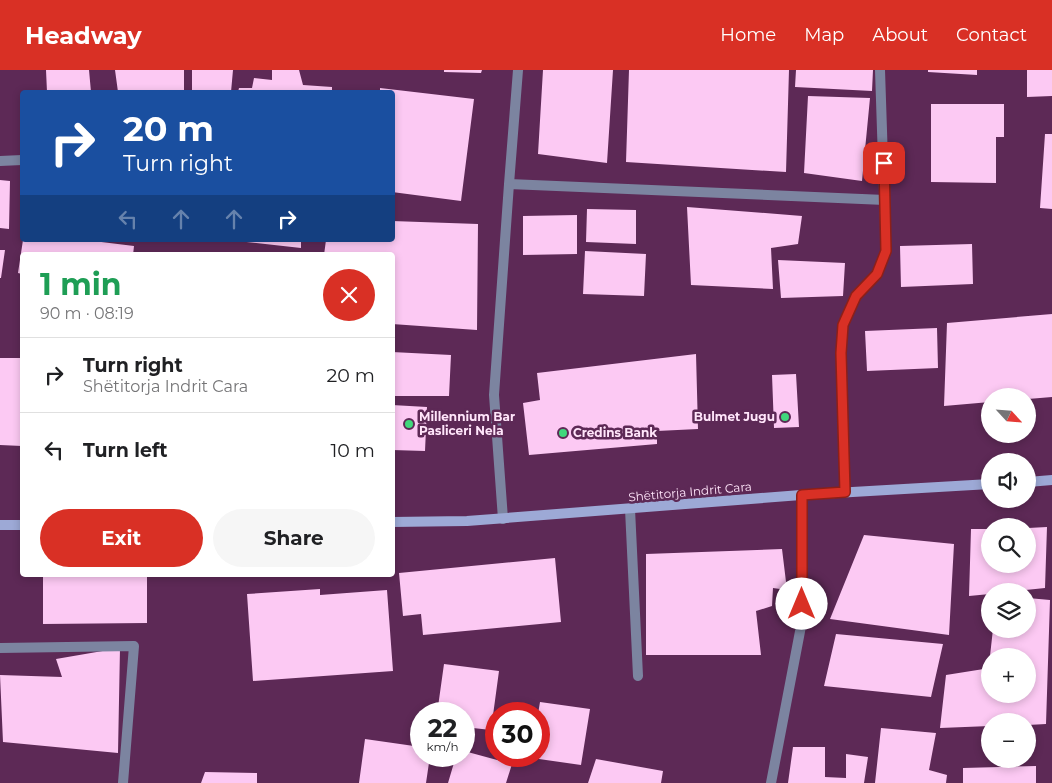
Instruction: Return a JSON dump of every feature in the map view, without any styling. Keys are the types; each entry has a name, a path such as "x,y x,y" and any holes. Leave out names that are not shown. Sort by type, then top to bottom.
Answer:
{"main road":[{"path":"1036,481 1052,480"},
{"name":"Shëtitorja Indrit Cara","path":"395,522 503,519 802,495 981,484"},
{"path":"0,525 20,525"}],"street":[{"path":"503,519 494,395 518,70"},
{"path":"845,492 841,353 843,325 856,296 877,274 886,251 880,70"},
{"path":"0,160 20,160"},
{"path":"509,184 885,200"},
{"path":"771,783 802,621 802,495"},
{"path":"630,509 638,676"},
{"path":"0,648 134,646 123,783"}],"building":[{"path":"46,70 89,70 91,90 47,90"},
{"path":"115,70 184,70 184,90 118,90"},
{"path":"192,70 233,70 231,90 192,90"},
{"path":"272,70 299,70 303,85 332,87 332,90 238,90 239,88 252,88 254,78 272,80"},
{"path":"444,70 482,70 481,73 444,72"},
{"path":"543,70 613,70 607,163 538,154"},
{"path":"629,70 789,70 786,172 626,162"},
{"path":"796,70 873,70 872,91 795,87"},
{"path":"928,70 977,70 977,75 928,72"},
{"path":"1027,70 1052,70 1052,96 1027,97"},
{"path":"380,88 474,99 461,201 395,192 395,90 380,90"},
{"path":"808,96 870,98 862,181 804,173"},
{"path":"931,104 1004,104 1004,137 996,137 996,183 931,182"},
{"path":"1045,134 1052,134 1052,209 1040,208"},
{"path":"0,180 10,181 9,229 0,228"},
{"path":"687,207 802,216 798,244 771,248 773,289 691,285"},
{"path":"587,209 636,210 636,244 586,242"},
{"path":"577,215 577,254 523,255 523,216"},
{"path":"395,221 478,224 477,330 395,324 395,252 324,252 326,242 395,242"},
{"path":"23,242 101,242 134,246 133,252 21,252"},
{"path":"246,242 301,242 301,248"},
{"path":"972,244 973,284 901,287 900,246"},
{"path":"0,250 5,250 1,278 0,278"},
{"path":"585,251 646,254 644,296 583,294"},
{"path":"778,260 845,263 843,296 781,298"},
{"path":"1052,314 1052,397 1036,398 1036,388 981,388 981,403 944,406 947,323"},
{"path":"937,328 938,368 867,371 865,331"},
{"path":"395,352 451,355 449,396 395,396"},
{"path":"696,354 698,429 657,431 657,444 529,455 523,403 540,400 537,373"},
{"path":"0,358 20,358 20,446 0,445"},
{"path":"796,374 799,427 774,428 772,375"},
{"path":"395,405 427,407 425,451 395,450"},
{"path":"1047,527 1045,588 1036,589 1036,583 981,583 981,595 969,596 971,529 981,529 981,573 1036,573 1036,528"},
{"path":"864,535 954,544 949,635 830,619"},
{"path":"782,549 787,590 773,588 772,606 756,611 761,655 646,655 646,554"},
{"path":"555,558 561,622 423,635 421,614 403,616 399,573"},
{"path":"43,577 147,577 147,623 43,624"},
{"path":"320,589 320,595 387,590 393,671 253,681 247,594"},
{"path":"1036,599 1050,600 1046,724 1036,725 1036,713 981,713 981,726 940,728 946,675 981,669 981,703 1036,703 1036,648 991,648 992,638 1036,638"},
{"path":"836,634 943,644 931,697 824,686"},
{"path":"120,648 118,753 3,742 0,675 62,677 56,659"},
{"path":"444,664 499,671 495,702 485,702 485,729 475,728 475,702 439,702"},
{"path":"550,703 590,709 581,765 550,761"},
{"path":"881,728 936,733 929,770 947,775 946,783 875,783"},
{"path":"365,739 410,745 410,767 428,767 426,783 359,783"},
{"path":"793,747 825,747 825,777 846,778 846,754 868,757 864,783 788,783"},
{"path":"475,754 485,757 485,767 511,767 506,783 448,783 453,767 475,767"},
{"path":"596,759 663,771 661,783 588,783"},
{"path":"963,768 1036,768 1036,783 963,783"},
{"path":"205,772 257,773 257,783 201,783"}],"place":[{"name":"Bulmet Jugu","path":"785,417"},
{"name":"Millennium Bar Pasliceri Nela","path":"409,424"},
{"name":"Credins Bank","path":"563,433"}],"route":[{"path":"802,604 802,495 845,492 841,353 843,325 856,296 877,274 886,251 884,163"}]}
